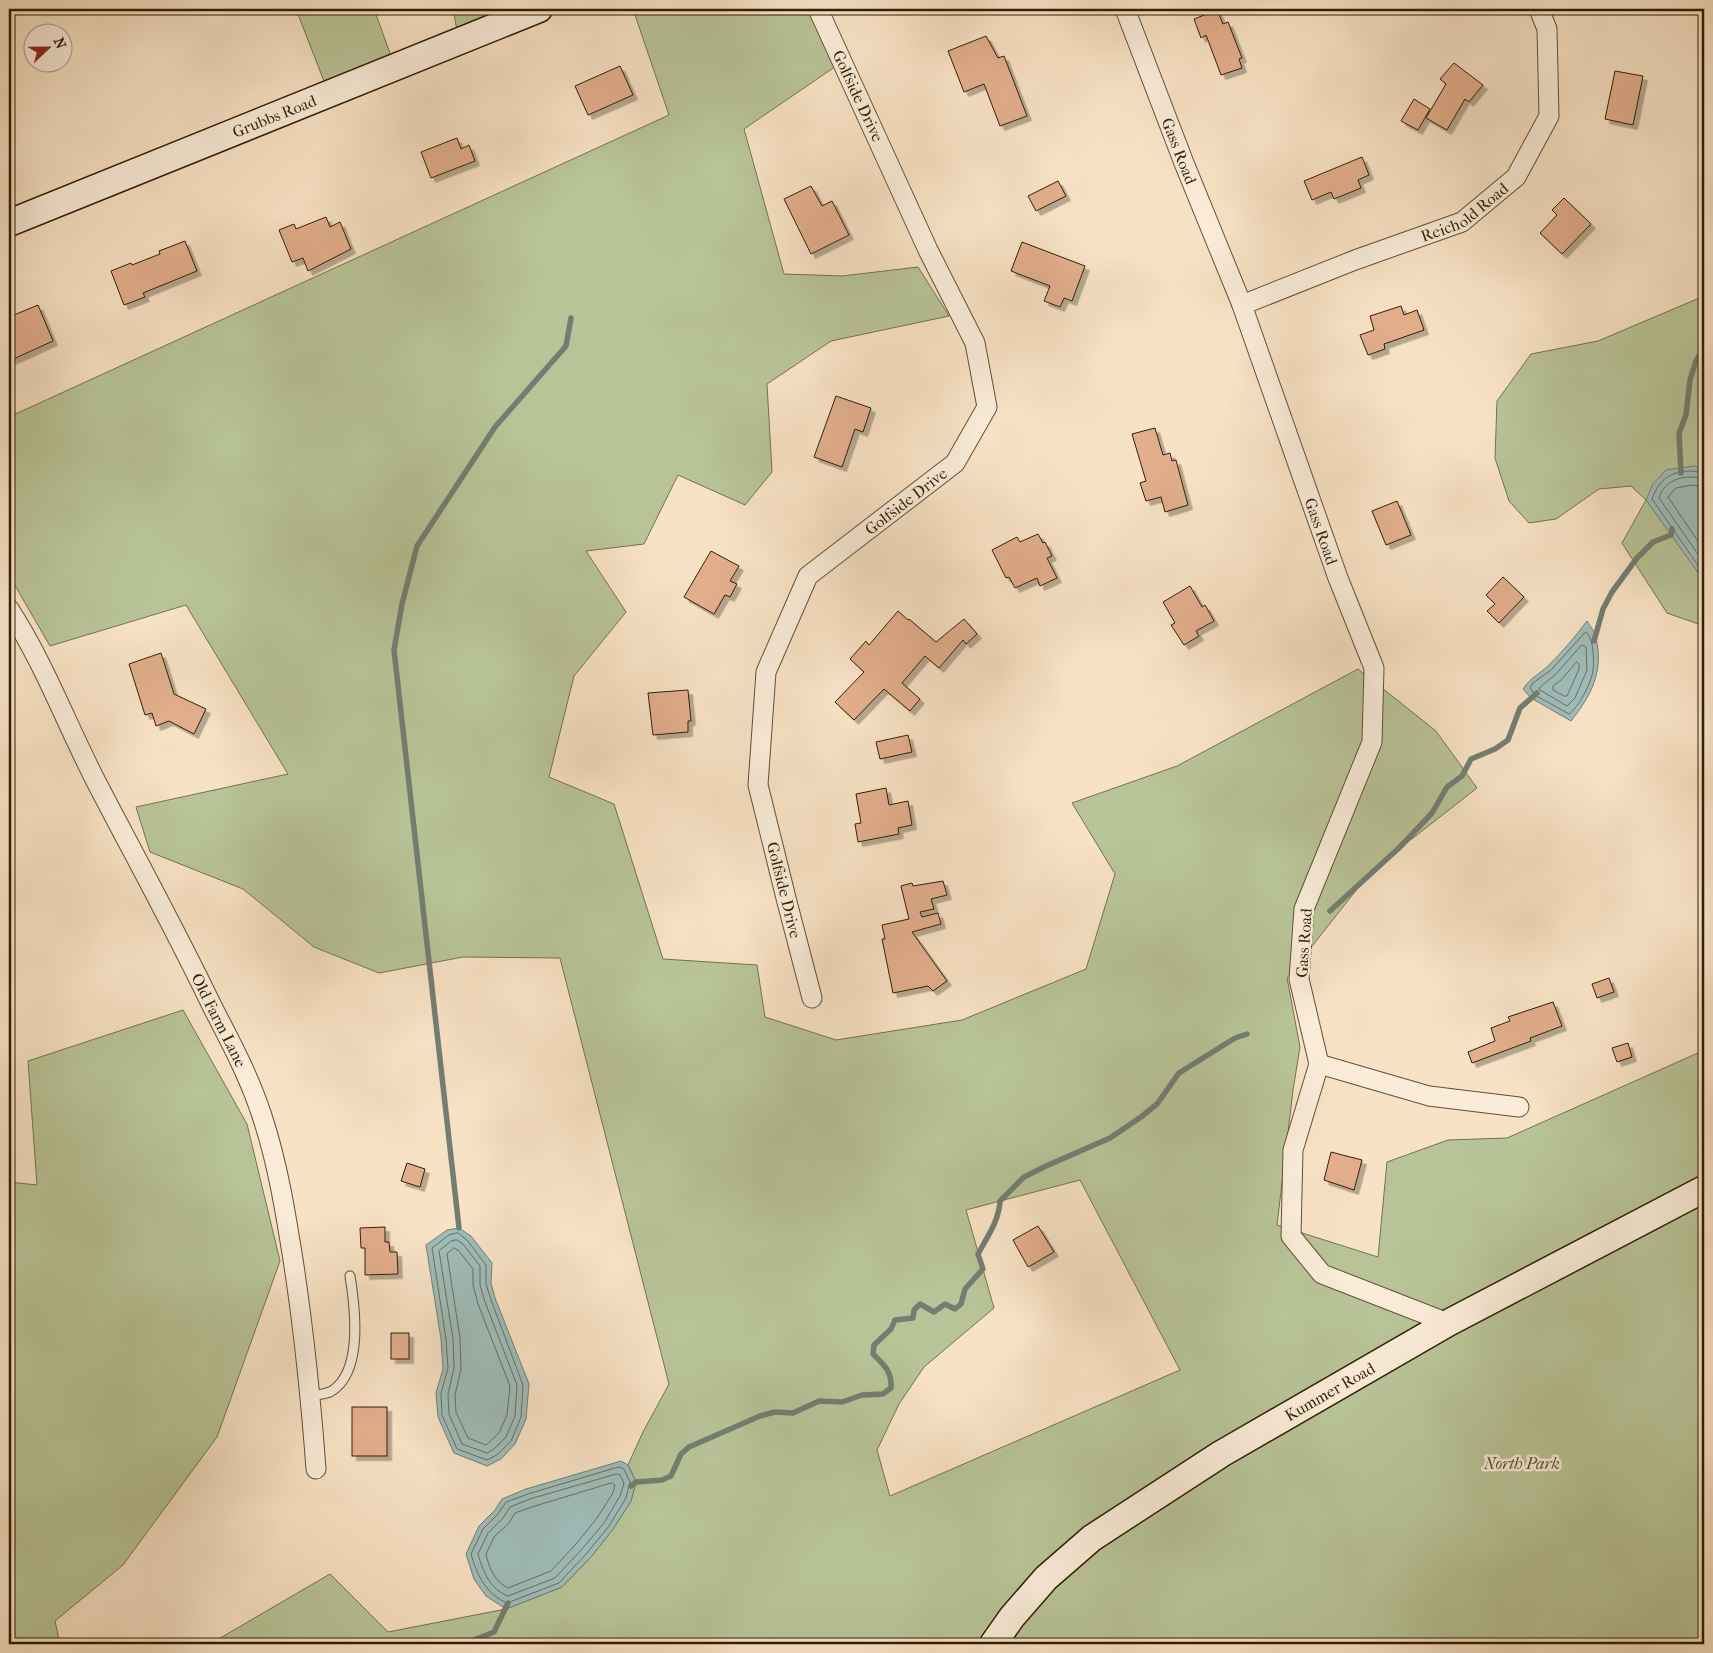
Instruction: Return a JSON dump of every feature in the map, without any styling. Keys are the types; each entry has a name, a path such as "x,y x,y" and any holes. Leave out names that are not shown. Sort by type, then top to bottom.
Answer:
{"street":[{"name":"Grubbs Road","path":"9,223 539,9"},
{"name":"Golfside Drive","path":"812,998 758,785 766,672 808,576 955,463 987,407 975,343 928,250 818,9"},
{"name":"Gass Road","path":"1125,9 1184,163 1242,305 1338,578 1374,668 1372,742 1304,908 1299,979 1319,1064"},
{"name":"Reichold Road","path":"1242,305 1355,260 1462,222 1516,176 1549,116 1547,29 1539,9"},
{"name":"Old Farm Lane","path":"9,609 36,656 83,757 190,961 254,1094 270,1140 287,1220 311,1396 316,1469"},
{"path":"1448,1323 1322,1274 1291,1236 1293,1150 1319,1064 1429,1096 1520,1107"},
{"name":"Kummer Road","path":"993,1644 1012,1617 1046,1578 1092,1538 1222,1454 1448,1323 1704,1189"}],"lane":[{"path":"311,1396 329,1392 340,1384 350,1366 356,1337 350,1276"}],"green space":[{"path":"296,9 374,9 395,67 329,94"},
{"path":"453,9 539,9 459,41"},
{"name":"North Park","path":"633,9 818,9 842,62 744,129 784,274 842,276 918,267 949,316 831,341 767,384 772,472 745,505 678,475 644,544 586,551 626,612 574,676 549,777 614,804 663,959 757,965 765,1017 836,1040 962,1020 1086,969 1115,874 1072,803 1177,766 1358,669 1436,731 1477,788 1372,870 1287,978 1300,1047 1277,1225 1378,1257 1387,1162 1448,1140 1507,1138 1698,1053 1704,1061 1704,1644 210,1644 330,1574 388,1632 506,1609 562,1587 591,1557 613,1529 631,1501 636,1482 628,1465 643,1432 669,1384 560,958 463,957 379,973 314,947 243,889 150,852 136,807 288,774 186,605 50,646 9,575 9,417 669,115","holes":["1080,1180 1180,1370 890,1496 877,1450 899,1404 924,1367 994,1308 966,1210"]},
{"path":"1704,296 1704,626 1667,613 1622,543 1646,500 1631,486 1599,489 1556,519 1529,523 1509,501 1495,458 1497,401 1531,354 1598,341"},
{"path":"183,1010 247,1124 280,1261 217,1437 123,1565 55,1621 60,1644 9,1644 9,1182 37,1185 28,1061"}],"water":[{"path":"1694,466 1704,469 1704,581 1646,500 1653,484 1666,470"},
{"path":"1587,621 1594,631 1596,638 1598,650 1597,672 1590,692 1571,721 1531,698 1523,689 1529,681 1559,655"},
{"path":"459,1228 471,1236 492,1263 491,1283 495,1298 529,1384 526,1419 515,1444 501,1459 487,1466 454,1453 438,1417 436,1393 443,1369 441,1339 426,1245 447,1230"},
{"path":"621,1461 628,1465 636,1482 631,1501 613,1529 591,1557 562,1587 506,1609 486,1596 474,1579 466,1554 479,1526 495,1510 502,1499 526,1489"}],"building":[{"path":"1217,10 1223,24 1228,22 1242,58 1239,59 1242,68 1221,75 1206,35 1201,38 1194,19"},
{"path":"986,36 998,58 1004,56 1027,116 1000,126 984,84 964,92 948,51"},
{"path":"1454,63 1483,85 1469,102 1465,99 1447,130 1426,118 1446,84 1440,79"},
{"path":"620,66 633,95 588,115 575,86"},
{"path":"1615,71 1643,76 1633,125 1605,119"},
{"path":"1414,99 1430,109 1418,130 1401,121"},
{"path":"457,138 461,149 469,145 475,161 431,178 421,152"},
{"path":"1362,157 1369,175 1358,180 1361,188 1334,199 1331,192 1312,200 1304,181"},
{"path":"1058,181 1066,196 1036,211 1028,196"},
{"path":"811,186 822,206 832,201 849,235 811,254 784,199"},
{"path":"1564,198 1591,224 1562,254 1540,233 1557,215 1552,210"},
{"path":"326,217 330,227 340,222 351,249 308,271 303,258 292,262 279,230 294,224 296,229"},
{"path":"185,241 197,271 143,293 145,297 124,305 111,271 160,254 159,251"},
{"path":"1022,242 1085,266 1072,301 1064,298 1060,307 1044,301 1050,286 1011,271"},
{"path":"38,305 53,341 9,361 9,317"},
{"path":"1401,306 1404,315 1417,310 1424,330 1384,344 1385,349 1368,355 1360,335 1374,330 1370,316"},
{"path":"836,396 871,408 863,432 855,429 842,467 814,457"},
{"path":"1155,428 1163,455 1170,453 1172,461 1176,460 1188,505 1165,512 1161,497 1146,501 1140,483 1146,481 1132,434"},
{"path":"1397,501 1411,535 1386,545 1372,511"},
{"path":"1038,534 1043,543 1045,542 1052,556 1047,558 1057,578 1040,586 1037,578 1015,588 1009,577 1006,578 992,550 1017,537 1020,542"},
{"path":"711,551 739,566 730,581 737,584 730,597 725,595 714,614 684,597"},
{"path":"1503,577 1524,597 1499,623 1487,611 1495,604 1486,595"},
{"path":"1190,586 1202,607 1205,605 1214,621 1196,631 1199,636 1184,645 1171,625 1175,623 1163,602"},
{"path":"898,611 936,642 964,619 977,634 966,644 963,640 939,668 925,656 902,683 920,699 910,711 884,689 854,720 835,702 864,672 850,659 866,641 869,645"},
{"path":"161,653 174,694 206,709 194,734 169,721 156,726 152,713 145,715 129,664"},
{"path":"688,690 691,721 688,721 688,732 653,735 648,693"},
{"path":"908,735 912,752 880,759 876,742"},
{"path":"886,788 889,805 908,801 912,825 898,828 899,834 858,842 855,824 861,823 856,794"},
{"path":"943,881 947,895 931,899 934,909 920,912 922,917 938,913 941,924 912,932 947,981 933,991 928,986 893,993 882,939 885,939 882,925 909,919 901,886 912,883 913,886"},
{"path":"1609,978 1614,992 1597,998 1592,984"},
{"path":"1553,1002 1562,1026 1530,1038 1531,1041 1472,1063 1468,1052 1495,1041 1491,1028 1510,1021 1508,1017"},
{"path":"1628,1043 1632,1057 1617,1062 1612,1048"},
{"path":"1331,1152 1362,1160 1354,1190 1324,1180"},
{"path":"407,1163 425,1169 420,1187 401,1181"},
{"path":"1038,1226 1054,1252 1028,1267 1013,1240"},
{"path":"385,1227 385,1242 389,1242 390,1252 397,1252 398,1274 365,1275 365,1248 361,1248 360,1228"},
{"path":"391,1333 409,1333 409,1359 391,1359"},
{"path":"352,1407 387,1407 387,1456 352,1456"}],"waterway":[{"path":"459,1228 394,650 402,604 417,546 495,427 566,346 571,318"},
{"path":"1681,473 1679,433 1686,415 1690,380 1696,361 1704,347"},
{"path":"1594,641 1603,609 1612,592 1637,558 1653,542 1671,535 1672,529"},
{"path":"1330,911 1400,847 1432,813 1447,787 1462,776 1471,759 1495,749 1508,740 1520,708 1537,693"},
{"path":"631,1486 636,1482 662,1480 671,1476 681,1454 689,1447 760,1416 775,1412 793,1413 819,1401 842,1402 862,1395 883,1394 891,1388 891,1382 889,1373 884,1365 873,1354 874,1345 891,1329 895,1320 913,1318 914,1310 920,1304 934,1312 945,1304 955,1309 961,1304 965,1289 983,1269 978,1254 995,1222 1000,1201 1024,1177 1110,1138 1157,1104 1179,1073 1235,1038 1247,1034"},
{"path":"464,1644 494,1632 508,1603"}]}
